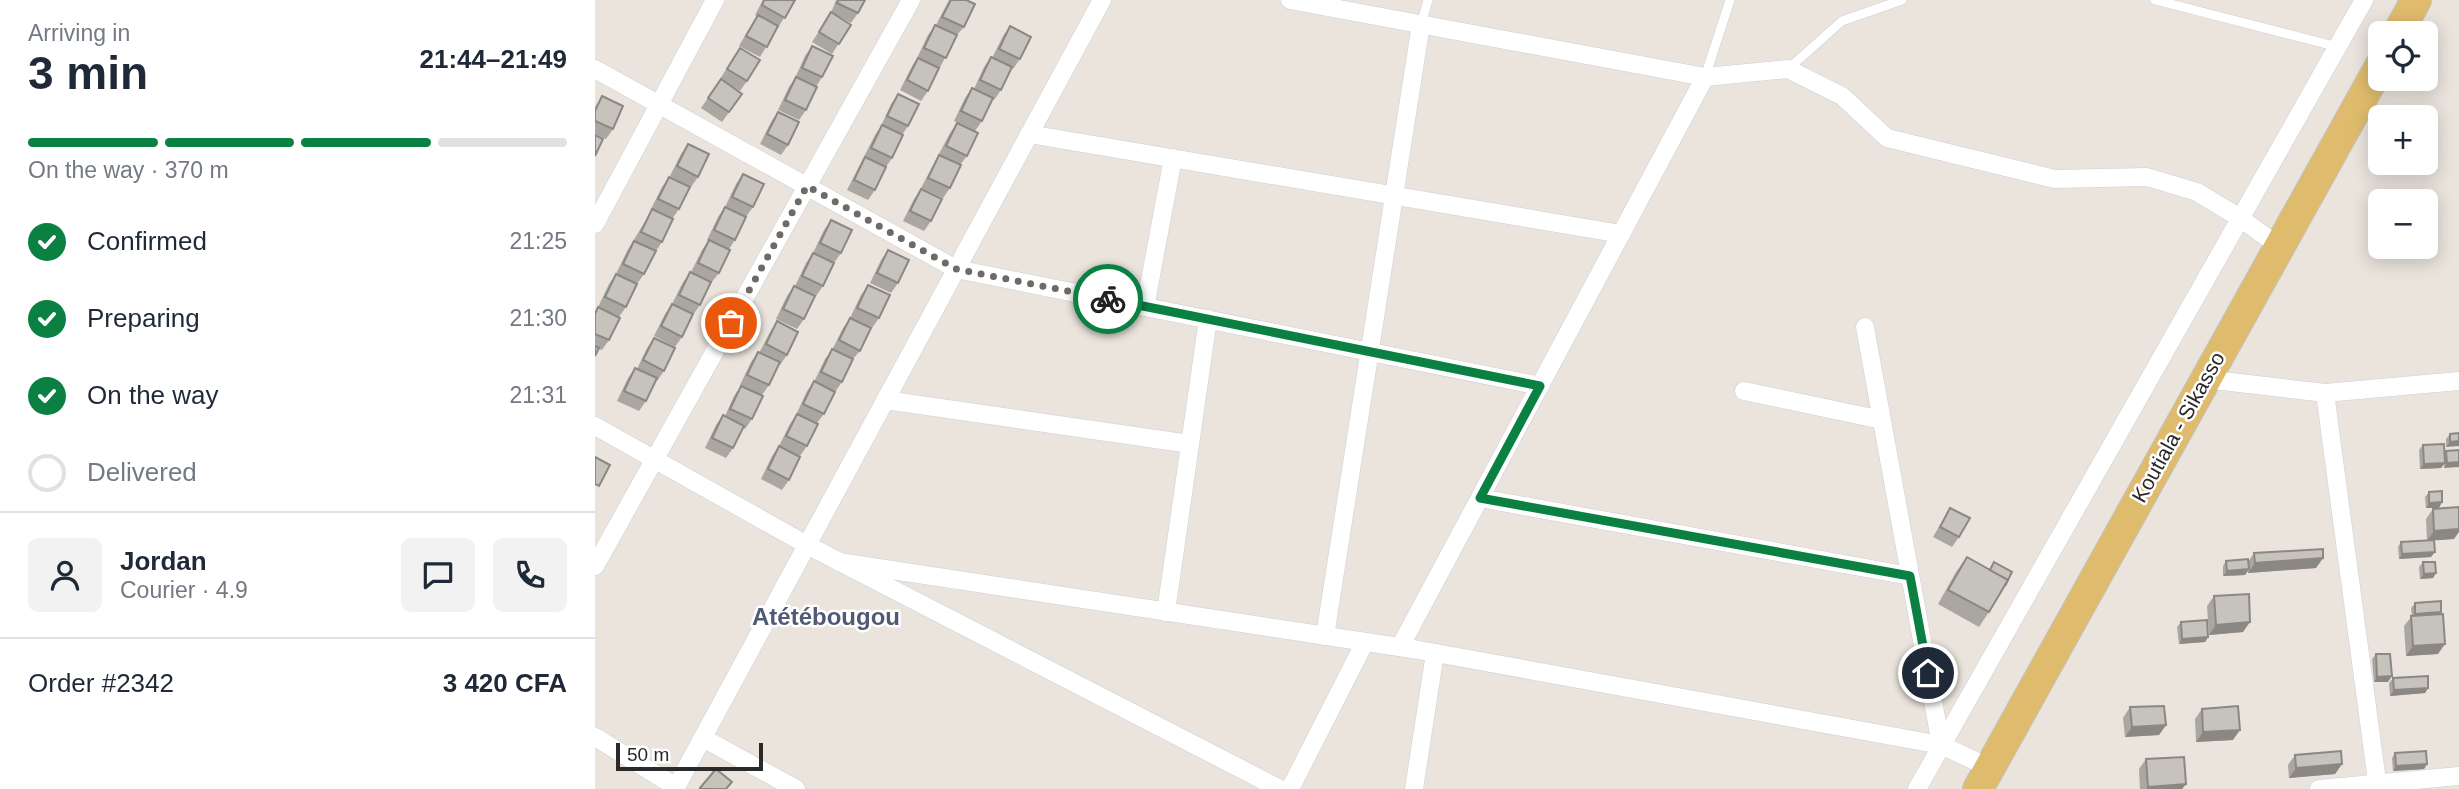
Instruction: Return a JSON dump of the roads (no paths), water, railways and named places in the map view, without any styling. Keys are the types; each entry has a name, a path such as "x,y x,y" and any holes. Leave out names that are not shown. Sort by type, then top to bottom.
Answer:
{"main road":[{"path":"2405,21 2416,0"},
{"name":"Koutiala - Sikasso","path":"1984,778 2368,88"}],"street":[{"path":"595,224 715,0"},
{"path":"595,566 911,0"},
{"path":"595,737 675,788 1102,0"},
{"path":"1290,0 1705,77 1788,69 1842,96 1887,138 2055,179 2147,177 2197,192 2280,247"},
{"path":"1917,789 2364,0"},
{"path":"1325,636 1421,24"},
{"path":"595,69 956,269 1540,386"},
{"path":"1400,647 1705,77"},
{"path":"1029,134 1621,234"},
{"path":"1145,307 1173,159"},
{"path":"1166,611 1207,319"},
{"path":"1865,327 1941,745"},
{"path":"2205,379 2325,393 2459,381"},
{"path":"1744,391 1882,419"},
{"path":"2325,393 2378,787"},
{"path":"885,400 1190,444"},
{"path":"595,426 839,562 1280,789"},
{"path":"1480,498 1910,576"},
{"path":"839,562 1400,647 1941,745 1984,778"},
{"path":"1290,789 1365,642"},
{"path":"1414,789 1435,653"},
{"path":"703,738 796,789"},
{"path":"2319,789 2378,787 2459,776"}],"lane":[{"path":"1421,24 1428,0"},
{"path":"1705,77 1730,0"},
{"path":"1788,69 1842,21 1902,0"},
{"path":"2155,0 2338,47"}],"district":[{"name":"Atétébougou","path":"826,616"}]}
